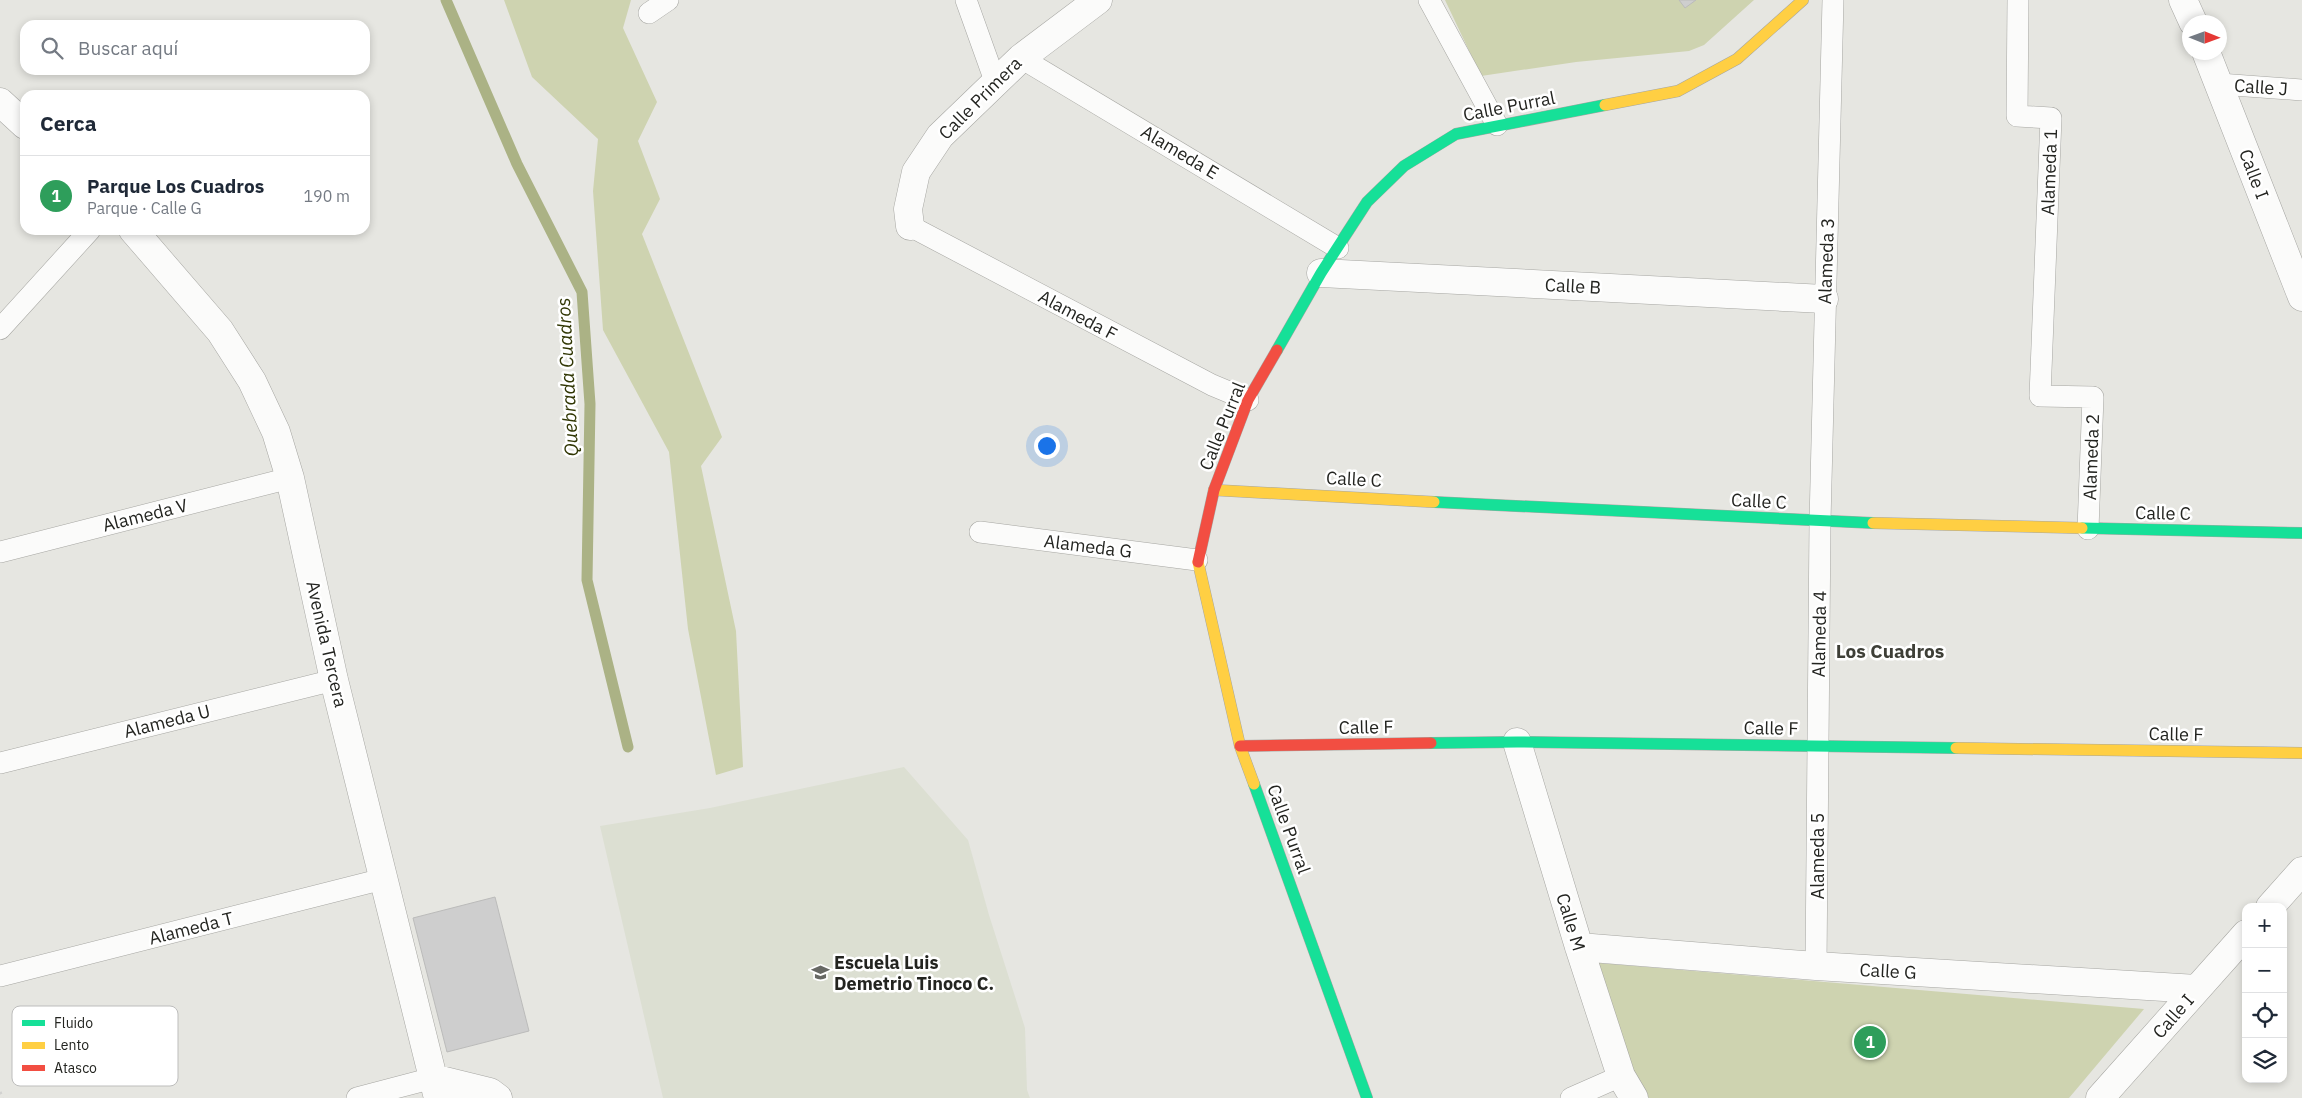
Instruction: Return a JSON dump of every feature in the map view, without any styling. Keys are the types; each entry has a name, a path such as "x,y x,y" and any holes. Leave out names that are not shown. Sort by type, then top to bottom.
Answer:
{"street":[{"name":"Calle Primera","path":"910,226 908,210 916,172 940,136 1020,58 1098,0"},
{"name":"Calle Purral","path":"1367,1098 1240,746 1197,560 1214,490 1248,400 1321,273 1367,202 1404,166 1456,134 1678,91 1737,59 1803,0"},
{"path":"2183,0 2190,15"},
{"name":"Calle I","path":"2209,60 2302,297"},
{"path":"0,102 20,120"},
{"name":"Avenida Tercera","path":"137,235 220,331 252,381 276,432 290,478 334,680 436,1088"},
{"name":"Calle B","path":"1321,273 1824,299"},
{"name":"Calle C","path":"1214,490 1820,522 2302,533"},
{"name":"Calle F","path":"1240,746 1517,742 2302,753"},
{"name":"Calle M","path":"1517,742 1578,947 1628,1087"},
{"path":"2273,903 2302,870"},
{"name":"Calle I","path":"2100,1098 2242,938"},
{"name":"Calle G","path":"1578,947 1816,966 2197,989"},
{"path":"436,1088 490,1092 498,1098"}],"lane":[{"path":"649,13 668,0"},
{"path":"966,0 995,81"},
{"path":"1429,0 1497,125"},
{"name":"Alameda 3","path":"1820,522 1824,299 1833,0"},
{"name":"Alameda 1","path":"2018,0 2017,116 2051,118 2042,346"},
{"name":"Alameda E","path":"1020,58 1338,248"},
{"name":"Calle J","path":"2219,84 2302,90"},
{"name":"Alameda F","path":"910,226 1212,386 1248,400"},
{"path":"0,329 85,235"},
{"name":"Alameda 2","path":"2042,346 2040,396 2093,397 2088,529"},
{"name":"Alameda V","path":"0,552 290,478"},
{"name":"Alameda 4","path":"1817,746 1820,522"},
{"name":"Alameda G","path":"980,532 1197,560"},
{"name":"Alameda U","path":"0,763 334,680"},
{"name":"Alameda 5","path":"1816,966 1817,746"},
{"name":"Alameda T","path":"0,976 383,880"},
{"path":"1570,1098 1628,1087"},
{"path":"356,1098 436,1088"}],"path":[{"path":"0,1092 3,1098"}],"shaded area":[{"name":"Escuela Luis Demetrio Tinoco C.","path":"904,767 968,840 989,915 1025,1028 1027,1090 1030,1098 663,1098 600,826 710,808"}],"green space":[{"path":"504,0 631,0 623,28 657,102 638,141 660,199 642,234 722,437 701,466 736,631 743,767 716,775 688,629 669,452 603,330 593,191 598,139 532,77"},
{"path":"1445,0 1754,0 1704,45 1689,51 1576,62 1481,76"},
{"path":"1599,963 2144,1009 2069,1098 1649,1098 1634,1075"}],"building":[{"path":"1679,0 1696,0 1685,8"},
{"path":"495,897 529,1031 447,1052 413,918"}],"waterway":[{"name":"Quebrada Cuadros","path":"446,0 517,164 582,292 590,404 587,580 628,747"}],"traffic: fast":[{"path":"1277,350 1321,273 1367,202 1404,166 1456,134 1605,105"},
{"path":"1434,502 1873,523"},
{"path":"2082,528 2302,533"},
{"path":"1431,743 1517,742 1956,748"},
{"path":"1254,784 1367,1098"}],"traffic: slow":[{"path":"1605,105 1678,91 1737,59 1803,0"},
{"path":"1214,490 1434,502"},
{"path":"1873,523 2082,528"},
{"path":"1198,562 1240,746 1254,784"},
{"path":"1956,748 2302,753"}],"traffic: jam":[{"path":"1198,562 1214,490 1248,400 1277,350"},
{"path":"1240,746 1431,743"}],"place":[{"name":"Escuela Luis Demetrio Tinoco C.","path":"820,972"},
{"name":"Parque Los Cuadros","path":"1870,1042"}],"district":[{"name":"Los Cuadros","path":"1890,651"}]}
